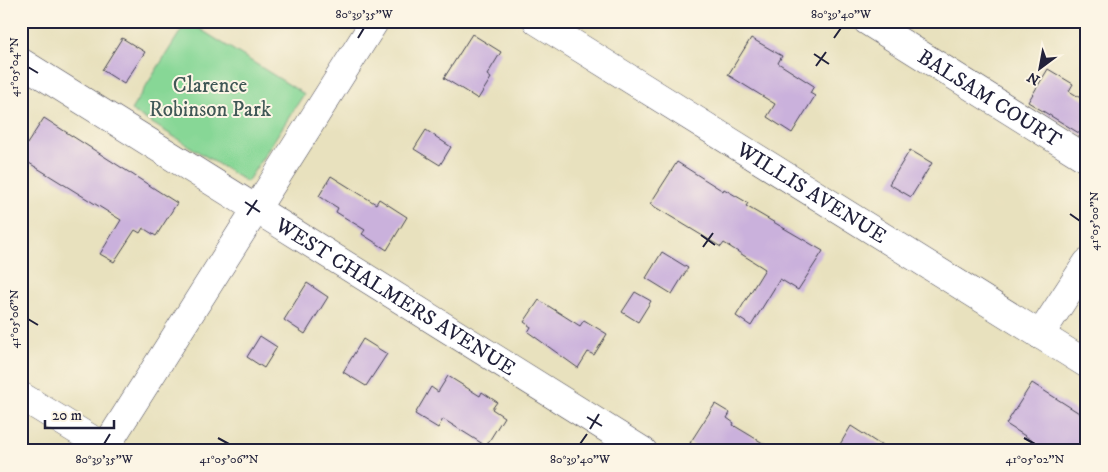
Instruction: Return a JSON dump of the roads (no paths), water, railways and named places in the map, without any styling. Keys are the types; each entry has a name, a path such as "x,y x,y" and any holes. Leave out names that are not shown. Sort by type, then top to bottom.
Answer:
{"street":[{"path":"21,396 106,450 375,21"},
{"name":"WILLIS AVENUE","path":"537,21 1087,364"},
{"name":"BALSAM COURT","path":"868,21 1087,159"},
{"name":"WEST CHALMERS AVENUE","path":"21,62 644,451"},
{"path":"1040,335 1087,263"}],"park label":[{"name":"Clarence Robinson Park","path":"210,97"}]}
